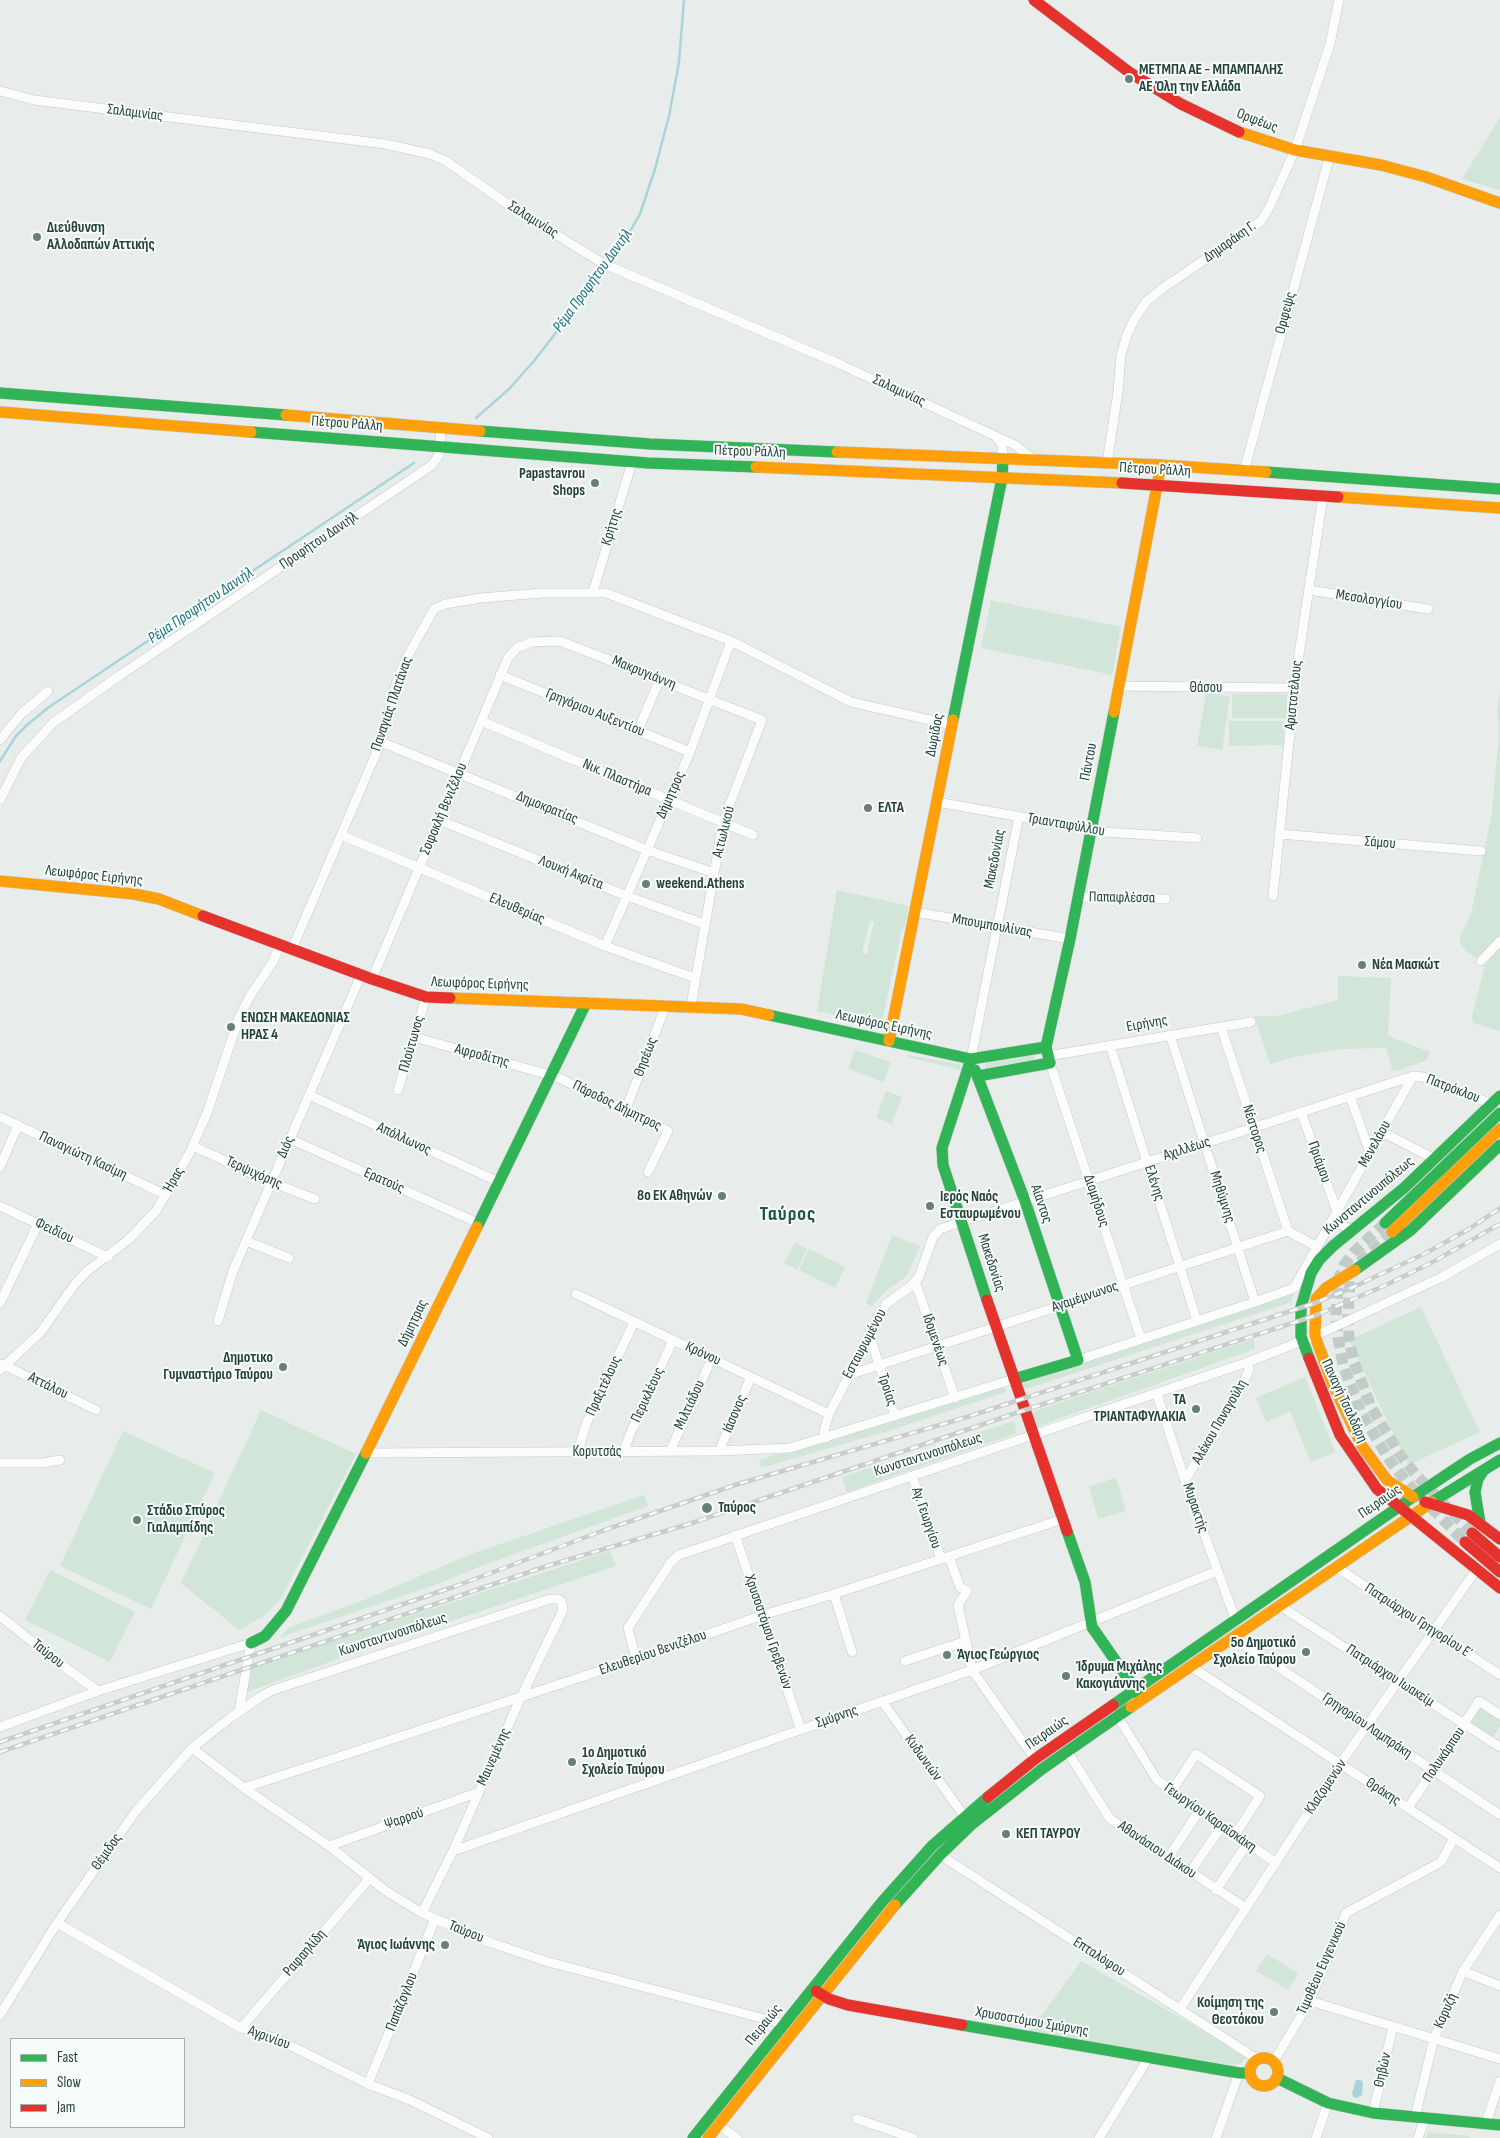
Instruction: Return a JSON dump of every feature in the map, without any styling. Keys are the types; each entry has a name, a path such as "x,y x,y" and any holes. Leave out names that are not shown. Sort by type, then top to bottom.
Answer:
{"street":[{"name":"Ορφέως","path":"1034,0 1128,72 1182,104 1244,134 1295,150 1330,155 1426,177 1500,203"},
{"name":"Δημαράκη Γ.","path":"1107,463 1121,355 1135,318 1146,302 1163,288 1261,221 1269,208 1295,150 1330,44 1339,0"},
{"name":"Σαλαμινίας","path":"0,91 34,100 385,144 430,154 446,161 516,210 604,264 836,362 1018,446 1034,460"},
{"name":"Ορφεψς","path":"1244,471 1330,155"},
{"name":"Πέτρου Ράλλη","path":"0,393 650,444 1161,465 1500,489"},
{"name":"Πέτρου Ράλλη","path":"0,412 632,462 1157,484 1500,508"},
{"name":"Προφήτου Δανιήλ","path":"0,800 21,758 53,723 119,676 432,465 439,456 440,428"},
{"name":"Δωρίδος","path":"889,1041 1002,478 1002,444 996,436"},
{"name":"Κρήτης","path":"593,592 632,462"},
{"name":"Πάντου","path":"1048,1055 1161,465"},
{"name":"Αριστοτέλους","path":"1272,896 1294,688 1323,496"},
{"name":"Μεσολογγίου","path":"1309,590 1428,609"},
{"name":"Παναγιάς Πλατάνας","path":"292,949 381,742 401,670 424,623 434,609 452,602 567,592 606,593 731,641 851,702 952,725"},
{"name":"Μακρυγιάννη","path":"523,645 544,641 560,641 762,720"},
{"name":"Δήμητρος","path":"605,946 690,752 731,641"},
{"name":"Σοφοκλή Βενιζέλου","path":"367,977 419,867 500,675 508,658 523,645"},
{"name":"Γρηγόριου Αυξεντίου","path":"500,675 690,752"},
{"path":"638,730 660,679"},
{"name":"Θάσου","path":"1118,686 1294,688"},
{"path":"0,740 21,714 48,691"},
{"name":"Νικ. Πλαστήρα","path":"481,720 753,835"},
{"name":"Αιτωλικού","path":"691,1006 723,822 762,720"},
{"name":"Δημοκρατίας","path":"381,742 459,772 647,850 714,873"},
{"name":"Τριανταφύλλου","path":"937,802 1119,834 1197,838"},
{"name":"Μακεδονίας","path":"1019,816 971,1059 942,1150 943,1165 996,1327 1085,1582 1091,1622 1098,1636 1139,1695"},
{"name":"Λουκή Ακρίτα","path":"439,820 627,896 704,924"},
{"name":"Σάμου","path":"1279,834 1481,851"},
{"name":"Ελευθερίας","path":"341,835 605,946 695,978"},
{"name":"Λεωφόρος Ειρήνης","path":"0,880 152,897 426,997 691,1006 748,1010 971,1059"},
{"name":"Παπαφλέσσα","path":"1078,898 1166,899"},
{"name":"Μπουμπουλίνας","path":"915,912 1070,939"},
{"path":"1481,961 1500,941"},
{"name":"Ήρας","path":"2,1366 40,1333 75,1284 86,1272 108,1257 145,1224 166,1194 193,1146 207,1113 239,1018 250,996 273,962 280,944"},
{"name":"Διός","path":"218,1321 233,1270 271,1182 309,1095 367,977"},
{"name":"Πλούτωνος","path":"398,1090 426,997"},
{"name":"Δήμητρας","path":"250,1643 265,1636 274,1628 286,1611 366,1453 586,1003"},
{"name":"Θησέως","path":"626,1110 666,1005"},
{"name":"Ειρήνης","path":"971,1059 1048,1055 1251,1022"},
{"name":"Νέστορος","path":"1221,1027 1288,1230"},
{"name":"Μηθύμνης","path":"1170,1035 1255,1302"},
{"name":"Αφροδίτης","path":"414,1037 551,1075"},
{"name":"Ελένης","path":"1110,1045 1198,1321"},
{"name":"Ειρήνης","path":"978,1076 1048,1055"},
{"name":"Διομήδους","path":"1048,1055 1141,1339"},
{"name":"Αίαντος","path":"971,1059 1025,1201 1078,1360"},
{"name":"Πάροδος Δήμητρος","path":"551,1075 668,1131 648,1172"},
{"name":"Αχιλλέως","path":"961,1222 1413,1076"},
{"name":"Πατρόκλου","path":"1413,1076 1423,1077 1497,1104"},
{"name":"Μενελάου","path":"1255,1302 1292,1290 1296,1285 1413,1076"},
{"name":"Απόλλωνος","path":"309,1095 498,1182"},
{"path":"1350,1096 1370,1153"},
{"path":"1497,1104 1388,1228 1500,1129"},
{"name":"Κωνσταντινουπόλεως","path":"1302,1341 1301,1307 1304,1291 1311,1273 1319,1260 1352,1230 1404,1188 1497,1104"},
{"name":"Πριάμου","path":"1301,1112 1337,1212"},
{"name":"Παναγιώτη Κασίμη","path":"0,1117 166,1194"},
{"path":"0,1167 18,1125"},
{"path":"1382,1132 1436,1159"},
{"name":"Ερατούς","path":"290,1139 478,1224"},
{"path":"1314,1336 1315,1303 1320,1293 1411,1230 1500,1145"},
{"name":"Τερψιχόρης","path":"193,1146 271,1182 315,1199"},
{"name":"Φειδίου","path":"0,1206 108,1257"},
{"path":"1337,1212 1342,1225 1352,1230"},
{"name":"Εσταυρωμένου","path":"826,1438 824,1430 830,1414 886,1304 915,1282 936,1233 949,1225 961,1222"},
{"path":"0,1303 38,1224"},
{"path":"1288,1230 1317,1248"},
{"name":"Αγαμέμνωνος","path":"849,1375 1288,1230"},
{"path":"246,1241 288,1258"},
{"name":"Κωνσταντινουπόλεως","path":"636,1659 628,1628 671,1562 679,1555 1248,1362 1314,1336 1442,1277 1500,1244"},
{"name":"Ιδομενέως","path":"915,1282 955,1398"},
{"name":"Κρόνου","path":"576,1294 830,1414"},
{"path":"826,1438 1078,1360 1255,1302"},
{"name":"Πραξιτέλους","path":"579,1452 587,1422 634,1322"},
{"name":"Τροίας","path":"870,1336 896,1416"},
{"name":"Παναγή Τσαλδάρη","path":"1314,1336 1332,1383 1362,1446 1387,1480 1395,1487 1429,1504 1468,1515 1500,1539"},
{"name":"Περικλέους","path":"624,1451 673,1340"},
{"name":"Παναγή Τσαλδάρη","path":"1302,1341 1340,1435 1373,1484 1500,1588"},
{"name":"Μιλτιάδου","path":"670,1451 712,1358"},
{"name":"Αλέκου Παναγούλη","path":"1185,1481 1245,1379 1249,1370 1248,1362"},
{"name":"Αττάλου","path":"2,1366 96,1410"},
{"name":"Ιάσονος","path":"720,1451 751,1377"},
{"name":"Μυρακτής","path":"1157,1394 1185,1481 1236,1621"},
{"name":"Κορυτσάς","path":"366,1453 720,1451 790,1448 826,1438"},
{"name":"Πειραιώς","path":"693,2138 784,2024 817,1992 940,1854 1003,1798 1118,1716 1139,1695 1236,1621 1470,1458 1500,1443"},
{"path":"0,1463 42,1463 60,1460"},
{"name":"Πειραιώς","path":"708,2138 882,1902 932,1846 964,1816 1035,1759 1190,1666 1429,1504 1500,1460"},
{"path":"1480,1523 1475,1492 1478,1479 1484,1470"},
{"name":"Αγ. Γεωργίου","path":"912,1476 945,1558 960,1587 967,1591 958,1605 966,1641"},
{"name":"Ελευθερίου Βενιζέλου","path":"244,1788 636,1659 763,1615 834,1594 1063,1519"},
{"name":"Χρυσοστόμου Γρεβενών","path":"734,1535 801,1730"},
{"path":"1500,1557 1469,1537 1500,1572"},
{"name":"Πατριάρχου Γρηγορίου Ε΄","path":"1336,1567 1500,1674"},
{"name":"Κλαζομενών","path":"1180,2009 1340,1764 1476,1569"},
{"name":"Σμύρνης","path":"453,1851 972,1670 1217,1571"},
{"path":"834,1594 852,1652"},
{"name":"Κωνσταντινουπόλεως","path":"239,1711 273,1690 550,1599 561,1601"},
{"name":"Μαινεμένης","path":"422,1913 453,1851 521,1697 563,1610 561,1601"},
{"name":"Πατριάρχου Ιωακείμ","path":"1280,1606 1500,1747"},
{"name":"Ταύρου","path":"0,1616 98,1691"},
{"name":"Γρηγορίου Λαμπράκη","path":"1233,1637 1500,1815"},
{"path":"905,1661 966,1641 972,1670 1035,1759"},
{"path":"0,1727 98,1691 250,1643 239,1711"},
{"name":"Θράκης","path":"1190,1666 1500,1868"},
{"name":"Κυδωνιών","path":"882,1701 964,1816"},
{"name":"Πολυκάρπου","path":"1408,1808 1479,1701 1500,1716"},
{"name":"Θέμιδος","path":"0,2015 56,1923 136,1811 192,1748 239,1711"},
{"name":"Γεωργίου Καραϊσκάκη","path":"1118,1716 1157,1780 1276,1863"},
{"name":"Ταύρου","path":"192,1748 244,1788 329,1846 368,1879 422,1913 517,1952 570,1968 784,2024"},
{"name":"Αθανάσιου Διάκου","path":"1068,1752 1110,1819 1246,1908"},
{"path":"1172,1792 1196,1754 1260,1796 1235,1836"},
{"name":"Ψαρρού","path":"329,1846 479,1792"},
{"path":"1168,1858 1199,1811"},
{"path":"1190,1872 1222,1826"},
{"name":"Τιμοθέου Ευγενικού","path":"1274,2061 1310,2001 1346,1913 1441,1862 1454,1838"},
{"path":"1216,1890 1247,1844"},
{"name":"Επταλόφου","path":"940,1854 1258,2059"},
{"name":"Ραφαηλίδη","path":"241,2028 368,1879"},
{"name":"Κορυζή","path":"1418,2138 1434,2038 1463,1971 1500,1915"},
{"name":"Παπάζογλου","path":"368,2084 435,1919"},
{"name":"Αγρινίου","path":"56,1923 241,2028 277,2039 368,2084 410,2100 488,2138"},
{"path":"1463,1971 1500,1986"},
{"name":"Χρυσοστόμου Σμύρνης","path":"817,1992 848,2005 1244,2073 1254,2082 1264,2086 1269,2085 1277,2078"},
{"path":"1310,2001 1500,2059"},
{"name":"Θηβών","path":"1373,2113 1393,2026"},
{"path":"1099,2138 1149,2057"},
{"path":"1216,2138 1244,2073 1258,2059 1266,2057 1274,2061 1278,2070 1277,2078 1328,2103 1373,2113 1500,2124"},
{"path":"1486,2123 1500,2081"},
{"path":"1316,2138 1328,2103"},
{"path":"857,2119 913,2138"},
{"path":"718,2125 737,2138"}],"green space":[{"path":"1500,117 1500,190 1462,179"},
{"path":"991,600 1121,627 1112,675 981,648"},
{"path":"1500,691 1500,1031 1473,1023 1472,1016 1485,965 1466,951 1460,944 1460,937 1471,914 1492,812 1499,733 1497,709"},
{"path":"1206,693 1230,696 1222,750 1197,746"},
{"path":"1232,694 1287,694 1287,718 1232,718"},
{"path":"1229,721 1284,721 1284,745 1229,746"},
{"path":"837,890 909,906 904,929 902,929 881,1026 817,1011","holes":["870,921 874,922 867,954 862,953"]},
{"path":"1338,976 1391,978 1388,1036 1430,1052 1426,1061 1393,1072 1386,1048 1341,1049 1295,1057 1270,1064 1254,1016 1277,1016 1338,1000"},
{"path":"855,1050 891,1062 884,1082 848,1069"},
{"path":"1024,1054 1033,1054 1035,1060 1026,1065 1022,1062 1001,1065 997,1070 985,1068 986,1062 1021,1058"},
{"path":"907,1055 960,1064 961,1070 907,1057"},
{"path":"886,1091 902,1097 892,1124 876,1118"},
{"path":"892,1235 920,1246 907,1276 886,1291 872,1306 866,1303"},
{"path":"795,1243 807,1249 797,1270 784,1263"},
{"path":"809,1249 845,1267 835,1288 799,1270"},
{"path":"1290,1293 1293,1294 1292,1302 1020,1391 1016,1380"},
{"path":"1421,1307 1480,1432 1408,1465 1349,1340"},
{"path":"1254,1339 1255,1349 1033,1428 1028,1413"},
{"path":"1305,1377 1335,1452 1311,1462 1290,1412 1266,1422 1256,1398"},
{"path":"1003,1384 1006,1392 888,1431 761,1468 759,1460"},
{"path":"261,1410 356,1454 280,1600 263,1617 239,1630 181,1583"},
{"path":"1014,1421 1017,1433 847,1492 842,1477"},
{"name":"Στάδιο Σπύρος Γιαλαμπίδης","path":"123,1431 215,1473 151,1609 60,1566"},
{"path":"1116,1478 1126,1511 1098,1519 1089,1486"},
{"path":"644,1495 648,1506 481,1566 443,1582 279,1638 290,1627 364,1600 471,1554"},
{"path":"610,1551 616,1566 332,1661 247,1692 250,1668"},
{"path":"50,1570 135,1612 110,1662 25,1620"},
{"path":"1481,1705 1500,1718 1500,1726 1492,1738 1469,1722"},
{"path":"1267,1954 1298,1973 1288,1990 1256,1971"},
{"path":"1081,1961 1241,2052 1246,2058 1242,2063 1231,2065 1030,2031"},
{"path":"1428,2132 1470,2136 1469,2138 1426,2138"}],"water":[{"path":"1356,2080 1361,2080 1363,2083 1362,2095 1357,2098 1353,2097 1352,2093"}],"waterway":[{"name":"Ρέμα Προφήτου Δανιήλ","path":"476,418 509,389 534,361 617,254 640,214 655,169 669,116 679,62 684,0"},
{"name":"Ρέμα Προφήτου Δανιήλ","path":"0,761 16,736 49,707 414,463"}],"tunnel":[{"path":"1385,1223 1354,1252 1344,1265 1339,1278 1336,1315 1343,1365 1361,1413 1390,1461 1409,1485 1465,1542"},
{"path":"1392,1232 1354,1269 1350,1281 1349,1338 1354,1362 1371,1407 1400,1455 1417,1476 1472,1533"}],"railway":[{"path":"0,1742 459,1585 602,1531 738,1484 967,1417 1315,1303 1426,1253 1469,1229 1500,1208"},
{"path":"0,1752 547,1566 689,1524 1025,1410 1314,1316 1431,1263 1500,1224"}],"traffic: fast":[{"path":"0,393 286,415"},
{"path":"480,431 650,444 837,452"},
{"path":"251,432 648,463 756,467"},
{"path":"953,720 1002,478 1003,459"},
{"path":"1266,472 1500,489"},
{"path":"978,1076 1050,1063 1046,1047 1070,939 1114,712"},
{"path":"477,1227 586,1003"},
{"path":"769,1015 971,1059 1046,1047"},
{"path":"971,1059 942,1148 943,1165 987,1300"},
{"path":"975,1070 1025,1201 1078,1360 1014,1379"},
{"path":"1309,1358 1301,1336 1301,1307 1311,1273 1319,1260 1333,1246 1404,1188 1500,1096"},
{"path":"1385,1223 1500,1113"},
{"path":"1355,1270 1411,1230 1500,1145"},
{"path":"1113,1705 1413,1497 1470,1459 1500,1443"},
{"path":"251,1643 265,1636 286,1611 366,1453"},
{"path":"1432,1502 1500,1460"},
{"path":"1480,1523 1475,1492 1478,1479 1483,1471"},
{"path":"1067,1531 1085,1582 1092,1627 1140,1696"},
{"path":"895,1905 940,1855 971,1825 1042,1769 1131,1707"},
{"path":"693,2138 882,1902 932,1846 988,1797"},
{"path":"962,2025 1239,2073 1249,2073"},
{"path":"1277,2078 1328,2103 1373,2113 1500,2125"}],"traffic: slow":[{"path":"1239,132 1295,150 1381,165 1426,177 1500,203"},
{"path":"0,412 251,432"},
{"path":"286,415 480,431"},
{"path":"837,452 1161,465 1266,472"},
{"path":"1114,712 1161,465"},
{"path":"756,467 1122,483"},
{"path":"1338,497 1500,508"},
{"path":"889,1041 953,720"},
{"path":"0,881 134,894 159,899 203,916"},
{"path":"450,998 741,1009 769,1015"},
{"path":"1392,1232 1500,1129"},
{"path":"366,1453 477,1227"},
{"path":"1355,1270 1326,1288 1316,1299 1315,1336 1332,1383 1362,1446 1387,1480 1413,1497"},
{"path":"1131,1707 1432,1502"},
{"path":"708,2138 895,1905"},
{"path":"1264,2058 1274,2062 1278,2072 1274,2082 1264,2086 1254,2082 1250,2072 1254,2062 1264,2058"}],"traffic: jam":[{"path":"1034,0 1129,72 1181,104 1239,132"},
{"path":"1122,483 1338,497"},
{"path":"203,916 372,979 426,997 450,998"},
{"path":"987,1300 1067,1531"},
{"path":"1309,1358 1340,1435 1377,1489 1411,1516"},
{"path":"1425,1502 1468,1515 1500,1539"},
{"path":"1411,1516 1500,1588"},
{"path":"1472,1533 1500,1557"},
{"path":"1465,1542 1500,1572"},
{"path":"988,1797 1035,1759 1113,1705"},
{"path":"816,1991 829,1999 848,2005 962,2025"}],"place":[{"name":"ΜΕΤΜΠΑ ΑΕ - ΜΠΑΜΠΑΛΗΣ ΑΕ Όλη την Ελλάδα","path":"1129,79"},
{"name":"Διεύθυνση Αλλοδαπών Αττικής","path":"37,237"},
{"name":"Papastavrou Shops","path":"595,483"},
{"name":"ΕΛΤΑ","path":"868,808"},
{"name":"weekend.Athens","path":"646,884"},
{"name":"Νέα Μασκώτ","path":"1362,965"},
{"name":"ΕΝΩΣΗ ΜΑΚΕΔΟΝΙΑΣ ΗΡΑΣ 4","path":"231,1027"},
{"name":"8ο ΕΚ Αθηνών","path":"722,1196"},
{"name":"Ιερός Ναός Εσταυρωμένου","path":"930,1206"},
{"name":"Δημοτικο Γυμναστήριο Ταύρου","path":"283,1367"},
{"name":"ΤΑ ΤΡΙΑΝΤΑΦΥΛΑΚΙΑ","path":"1196,1409"},
{"name":"Ταύρος","path":"707,1508"},
{"name":"Στάδιο Σπύρος Γιαλαμπίδης","path":"137,1520"},
{"name":"5ο Δημοτικό Σχολείο Ταύρου","path":"1306,1652"},
{"name":"Άγιος Γεώργιος","path":"947,1655"},
{"name":"Ίδρυμα Μιχάλης Κακογιάννης","path":"1066,1676"},
{"name":"1ο Δημοτικό Σχολείο Ταύρου","path":"572,1762"},
{"name":"ΚΕΠ ΤΑΥΡΟΥ","path":"1006,1834"},
{"name":"Άγιος Ιωάννης","path":"445,1945"},
{"name":"Κοίμηση της Θεοτόκου","path":"1274,2012"}],"district":[{"name":"Ταύρος","path":"788,1215"}]}
